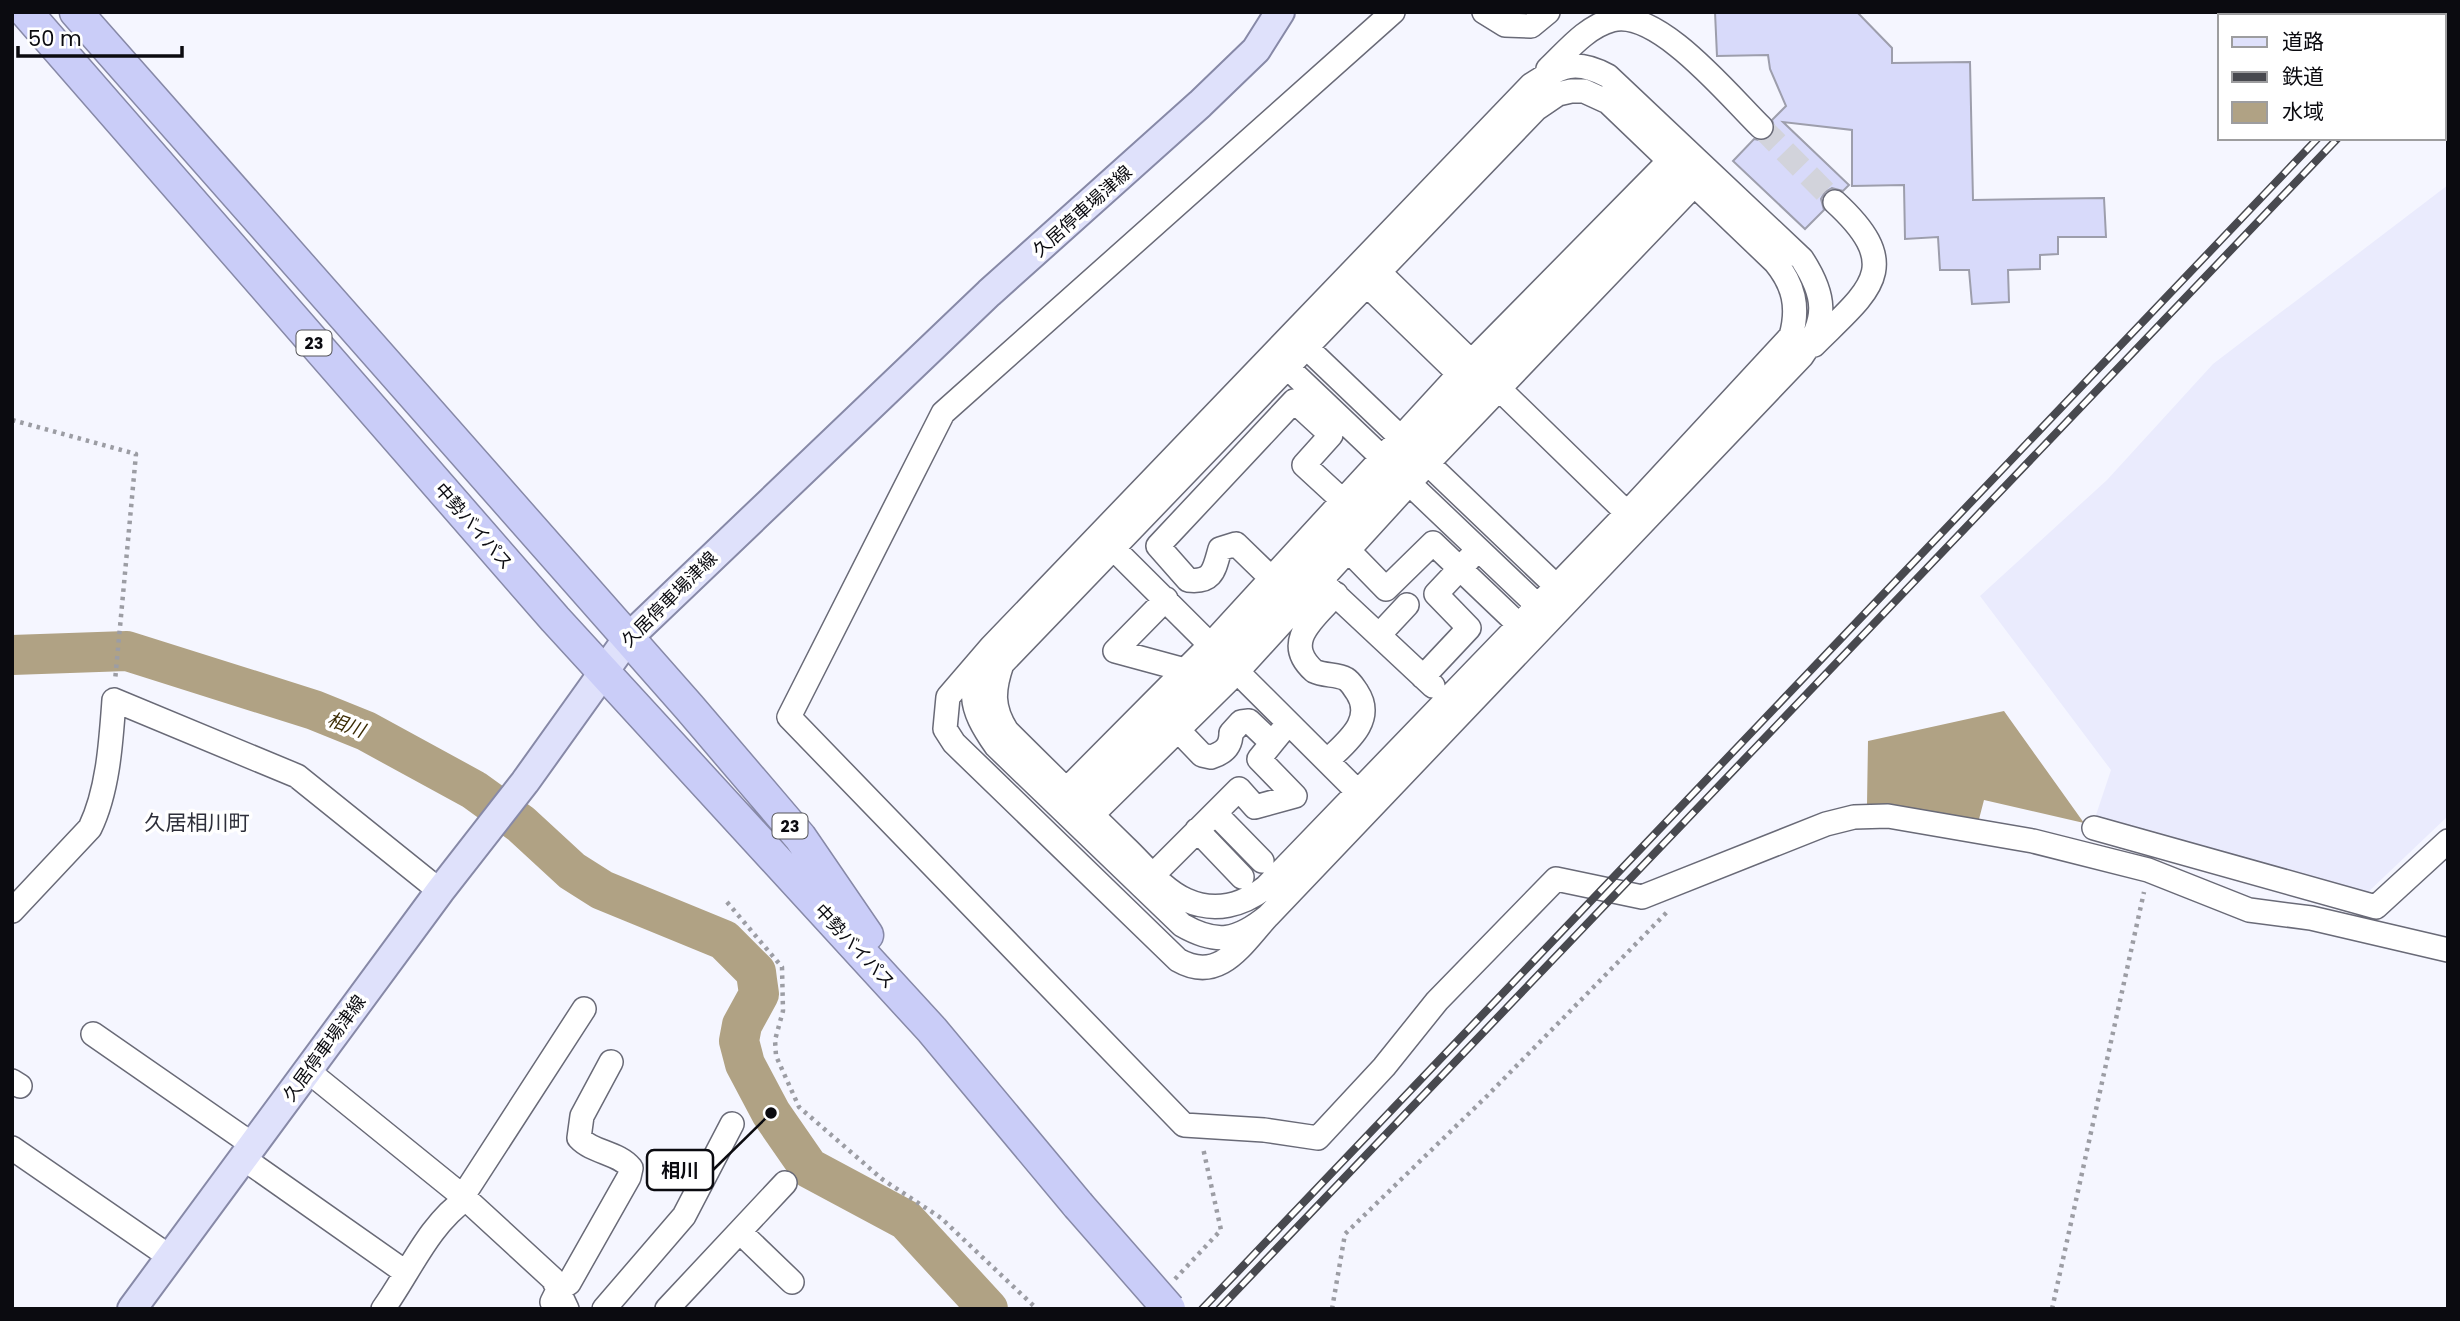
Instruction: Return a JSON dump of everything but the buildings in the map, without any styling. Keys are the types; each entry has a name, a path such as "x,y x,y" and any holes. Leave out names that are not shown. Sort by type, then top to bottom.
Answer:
{"highway":[{"name":"中勢バイパス","path":"26,12 603,672 932,1030 1078,1205 1170,1296"},
{"name":"中勢バイパス","path":"76,12 800,837 932,1030"}],"main road":[{"name":"久居停車場津線","path":"132,1309 440,891 526,782 628,638 979,302 1200,104 1256,50 1280,12"}],"street":[{"path":"1393,12 943,413 789,717 1184,1125 1264,1130 1318,1138 1384,1067 1437,1001 1556,879 1642,897 1826,824 1854,817 1888,816 2033,841 2148,870 2249,910 2311,918 2448,950"},
{"path":"1484,12 1505,25 1531,26 1548,12"},
{"path":"1760,127 1669,38 1651,27 1625,16 1593,28 1531,85 991,647 948,697 944,729 954,743 1161,945 1191,968 1213,968 1225,962 1870,287 1876,268 1872,252 1852,218 1835,202"},
{"path":"1531,85 1571,64 1591,67 1608,76 1802,259 1820,291 1822,306 1816,337 1802,356"},
{"path":"1584,91 1608,102 1785,274 1794,297 1794,323 1783,348 1266,887 1251,898 1218,907 1200,905 1171,891 1153,875 1002,724 994,699 996,681 1002,664 1012,652 1289,368 1372,277 1536,109 1558,94 1584,91"},
{"path":"1078,802 1224,658 1396,469 1681,173"},
{"path":"1372,277 1621,519"},
{"path":"1307,348 1556,586"},
{"path":"1289,368 1537,605"},
{"path":"1271,578 1236,544 1220,550 1215,569 1201,582 1188,580 1157,550 1158,546 1294,401 1331,435 1304,465 1342,500"},
{"path":"1078,802 1178,730 1271,578 1342,500 1396,469"},
{"path":"1327,761 1362,724 1360,697 1346,679 1325,676 1314,671 1301,653 1300,640 1348,550 1396,469"},
{"path":"1348,550 1386,589 1433,543 1518,624"},
{"path":"1112,547 1357,792"},
{"path":"1423,677 1469,628 1437,594 1479,549"},
{"path":"1166,600 1115,651 1185,670 1224,658 1328,587"},
{"path":"1328,587 1446,699"},
{"path":"1379,635 1407,605"},
{"path":"991,647 974,675 974,700 980,724 996,746 1182,925 1200,935 1227,939 1251,930 1268,916"},
{"path":"1078,802 1185,670"},
{"path":"12,911 81,838 95,817 102,794 114,700 297,776 440,891"},
{"path":"1178,730 1202,755 1211,757 1226,750 1231,743 1231,733 1241,722 1249,721 1272,743"},
{"path":"1153,875 1239,789 1255,807 1295,796 1259,759 1290,724"},
{"path":"1215,813 1251,834 1262,861"},
{"path":"2094,828 2376,907 2448,841"},
{"path":"1197,831 1215,864 1242,877"},
{"path":"383,1309 405,1272 454,1207 465,1198 584,1009"},
{"path":"93,1034 405,1272"},
{"path":"559,1303 629,1177 631,1168 625,1161 586,1145 579,1138 582,1116 611,1062"},
{"path":"308,1071 465,1198 553,1279 559,1303"},
{"path":"604,1309 684,1216 732,1124"},
{"path":"12,1148 170,1257"},
{"path":"667,1309 785,1183"},
{"path":"740,1232 792,1282"}],"path":[{"path":"12,420 136,454 115,670"},
{"path":"2052,1309 2148,870"},
{"path":"1332,1309 1345,1234 1487,1096 1669,910 1689,880"},
{"path":"727,902 782,967 783,1011 775,1040 776,1056 799,1107 882,1179 941,1218 1037,1309"},
{"path":"1170,1296 1221,1230 1206,1152 1184,1125"}],"shaded area":[{"path":"2448,185 2448,816 2365,895 2095,818 2111,770 1980,596 2107,480 2213,364"}],"water":[{"path":"2004,711 2084,823 1984,800 1978,823 1867,805 1868,741"}],"waterway":[{"name":"相川","path":"12,655 127,651 314,710 366,731 474,790 521,824 572,871 602,890 724,940 756,972 759,994 742,1025 739,1041 745,1064 771,1113 809,1168 906,1220 988,1309"}],"tunnel":[{"path":"1761,127 1835,202"}],"railway":[{"path":"1202,1309 2316,140"},
{"path":"1219,1309 2336,140"}],"place":[{"name":"相川","path":"771,1113"}],"district":[{"name":"久居相川町","path":"197,822"}]}
